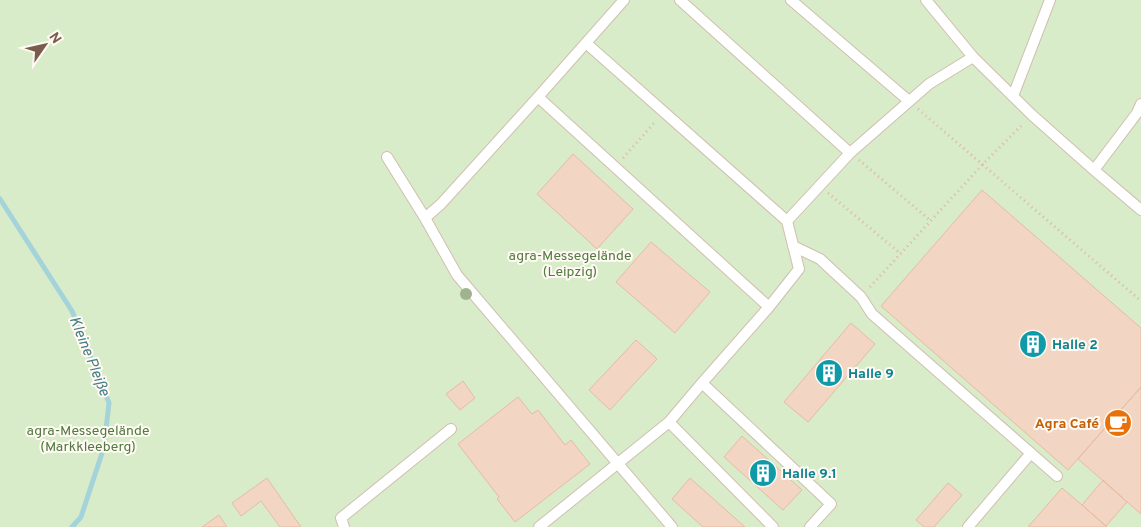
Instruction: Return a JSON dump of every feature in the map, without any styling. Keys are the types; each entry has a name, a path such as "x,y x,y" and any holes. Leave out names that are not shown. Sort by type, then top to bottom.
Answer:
{"lane":[{"path":"425,218 441,204 624,0"},
{"path":"680,0 850,153"},
{"path":"791,0 909,102"},
{"path":"926,0 973,57 1032,115 1141,210"},
{"path":"1013,96 1050,0"},
{"path":"539,527 669,422 769,307 799,269 787,221 586,43"},
{"path":"787,221 850,153 929,84 973,57"},
{"path":"538,97 769,307"},
{"path":"1094,170 1140,111"},
{"path":"387,157 425,218 456,275 672,527"},
{"path":"793,246 820,259 861,297 872,314 1057,476"},
{"path":"702,383 831,504 810,527"},
{"path":"669,422 773,527"},
{"path":"344,527 341,518 451,429"},
{"path":"968,527 1031,453"}],"path":[{"path":"909,102 1141,301"},
{"path":"614,167 664,112"},
{"path":"861,297 982,164 1032,115"},
{"path":"850,153 931,221"},
{"path":"819,186 901,254"}],"green space":[{"name":"agra-Messegelände (Leipzig)","path":"0,0 1141,0 1141,527 0,527"}],"building":[{"path":"573,154 633,209 597,249 537,194"},
{"name":"Halle 2","path":"982,190 1141,328 1141,387 1068,470 881,306"},
{"path":"651,242 710,292 675,333 616,282"},
{"name":"Halle 9","path":"851,323 875,344 808,422 784,402"},
{"path":"636,340 657,359 610,410 589,390"},
{"path":"463,381 475,398 460,410 446,394"},
{"path":"1141,387 1141,514 1078,459"},
{"path":"518,397 532,414 538,410 565,445 571,440 590,464 515,522 497,499 499,497 458,444"},
{"name":"Halle 9.1","path":"742,436 802,490 783,510 724,457"},
{"path":"267,478 301,527 280,527 261,501 241,516 232,503"},
{"path":"690,478 745,527 703,527 672,499"},
{"path":"1103,480 1127,502 1106,526 1082,505"},
{"path":"948,483 962,495 934,527 924,527 916,520"},
{"path":"1062,488 1082,505 1107,527 1028,527"},
{"path":"219,515 227,527 202,527"}],"waterway":[{"name":"Kleine Pleiße","path":"0,199 72,311 109,403 104,447 81,517 72,527"}],"place":[{"name":"Halle 2","path":"1033,344"},
{"name":"Halle 9","path":"829,373"},
{"name":"Agra Café","path":"1118,423"},
{"name":"Halle 9.1","path":"763,473"}],"park label":[{"name":"agra-Messegelände (Markkleeberg)","path":"88,438"}]}
